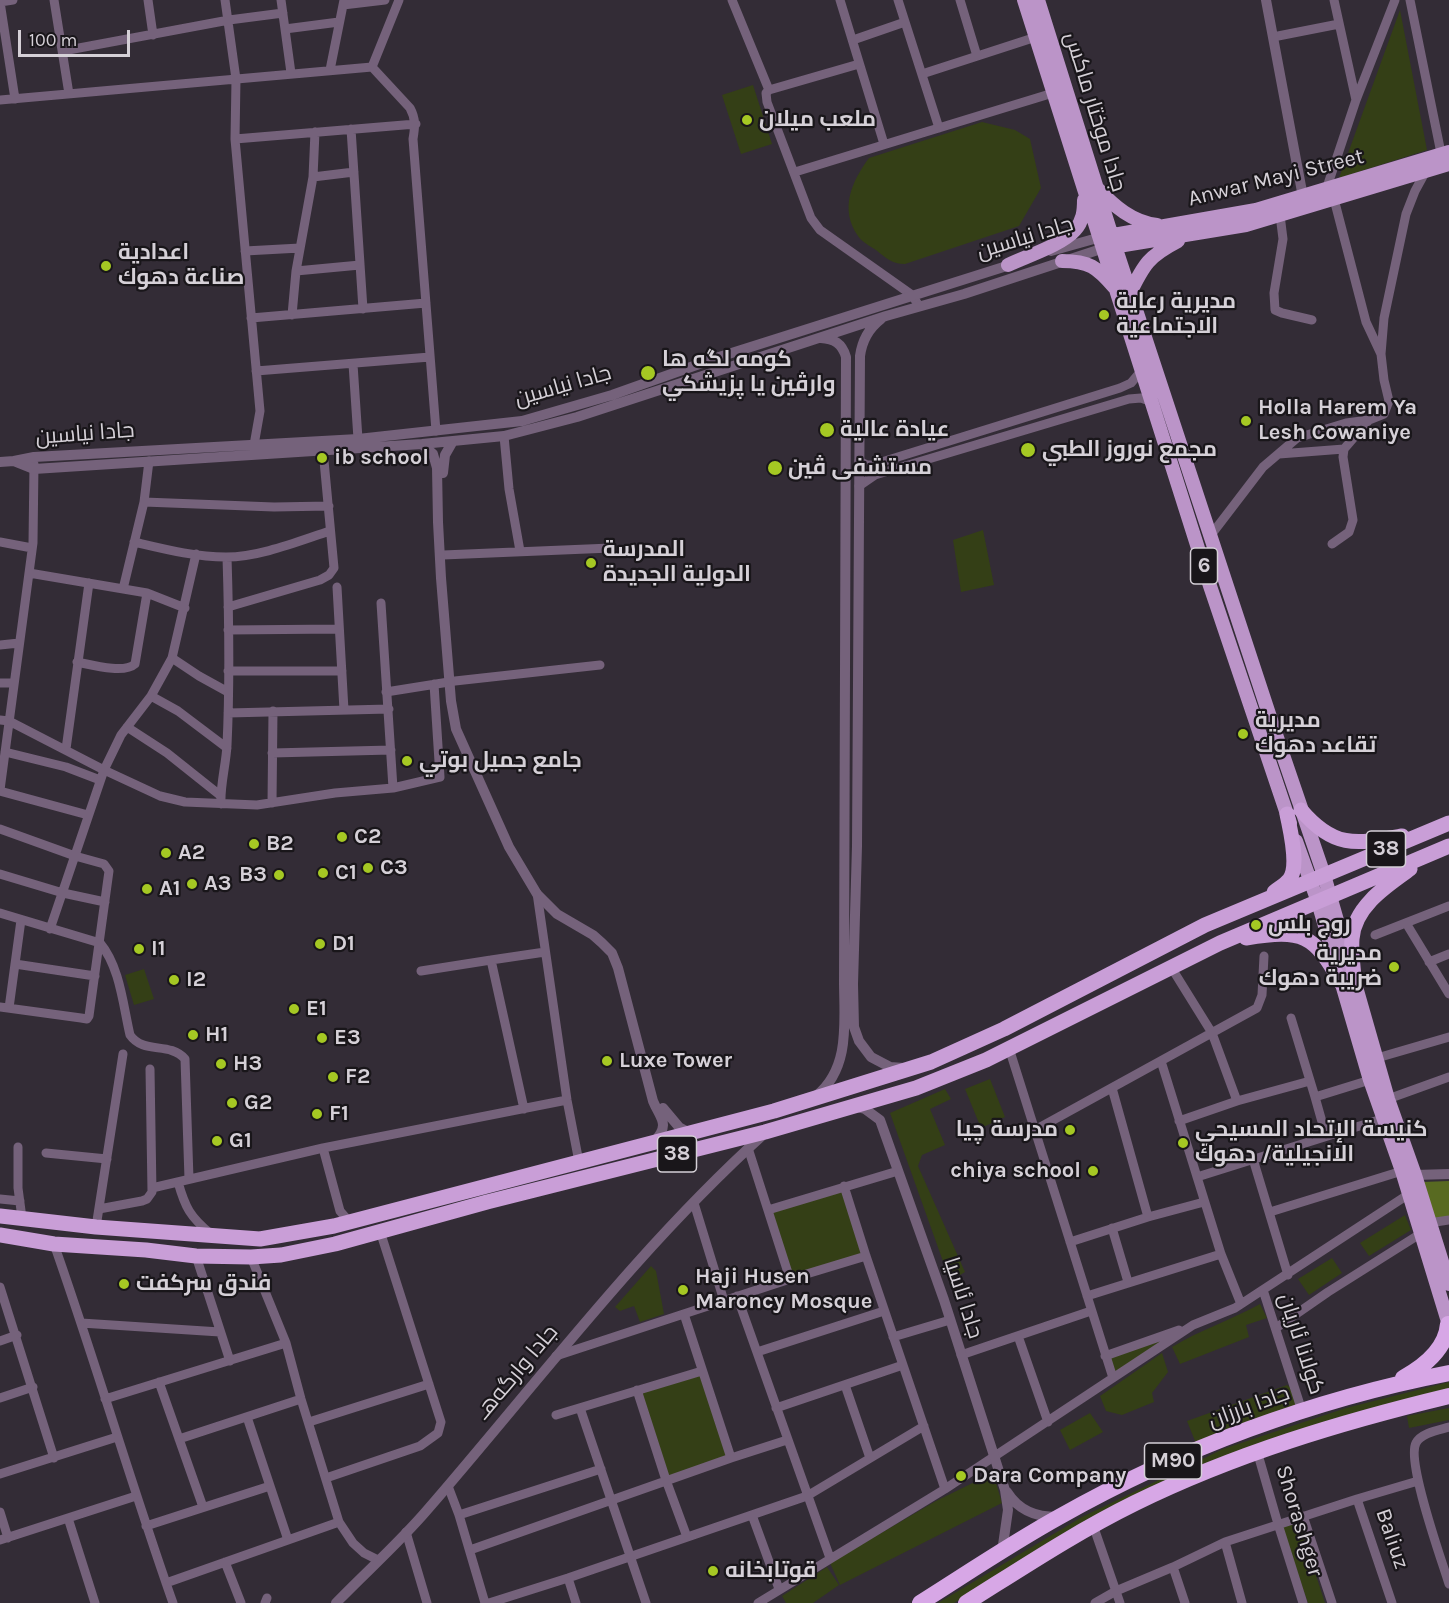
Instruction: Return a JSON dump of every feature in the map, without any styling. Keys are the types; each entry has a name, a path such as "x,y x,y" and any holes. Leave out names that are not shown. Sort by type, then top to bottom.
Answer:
{"highway":[{"path":"1294,812 1324,832 1343,841 1354,843 1382,840 1443,825"},
{"path":"1252,905 1289,880 1293,873 1294,812"},
{"name":"38","path":"0,1216 96,1227 260,1239 334,1226 346,1216 504,1181 813,1099 931,1062 1004,1029 1205,925 1443,825"},
{"path":"1348,980 1352,939 1358,918 1364,909 1398,877 1447,847"},
{"name":"38","path":"0,1235 54,1244 196,1256 281,1255 324,1246 765,1132 916,1088 986,1060 1220,944 1447,847"},
{"path":"1220,944 1272,935 1300,937 1318,946 1348,980"},
{"path":"530,1174 526,1182 529,1188 535,1190"},
{"path":"504,1181 512,1186 513,1192 508,1197"},
{"path":"1394,1383 1431,1359 1442,1344 1449,1324"},
{"name":"جادا بارزان","path":"920,1603 1058,1517 1122,1484 1199,1449 1302,1411 1394,1383 1449,1372"},
{"name":"جادا بارزان","path":"966,1603 1093,1526 1160,1491 1257,1451 1353,1420 1449,1396"}],"main road":[{"name":"6","path":"1024,0 1053,93 1090,189"},
{"name":"جادا موختار ماكس","path":"1038,0 1090,189 1108,242"},
{"name":"Anwar Mayi Street","path":"1108,242 1165,226 1256,210 1303,197 1330,195 1427,170 1446,156"},
{"name":"Anwar Mayi Street","path":"1108,242 1190,235 1246,225 1446,156"},
{"path":"1008,265 1075,231 1084,215 1090,189 1126,214 1148,224 1165,226"},
{"path":"1062,261 1088,264 1100,270 1124,292 1151,257 1161,249 1190,235"},
{"name":"6","path":"1108,242 1211,535 1294,812"},
{"name":"6","path":"1124,292 1142,370 1210,586 1317,879"},
{"path":"1317,879 1348,980 1371,1080 1384,1118 1408,1173 1409,1194 1449,1284"},
{"path":"1348,980 1377,1059 1449,1324"}],"street":[{"path":"14,0 0,2 15,99"},
{"path":"54,0 69,94"},
{"path":"148,0 153,35"},
{"path":"225,0 236,79 235,138 260,411 254,445"},
{"path":"281,0 291,73"},
{"path":"330,70 343,3 385,0"},
{"path":"372,67 399,0"},
{"path":"732,0 769,90"},
{"path":"840,0 884,144"},
{"path":"898,0 939,128"},
{"path":"960,0 977,56"},
{"path":"1266,0 1303,197"},
{"path":"1334,0 1356,100"},
{"path":"1381,354 1366,322 1330,195 1356,100 1395,0"},
{"path":"1410,0 1446,156"},
{"path":"63,51 283,13"},
{"path":"285,29 339,22"},
{"path":"853,40 905,22"},
{"path":"1273,37 1339,24"},
{"path":"922,74 1036,37"},
{"path":"859,64 769,90 766,93 767,102 811,218 820,230 912,295 920,306"},
{"path":"0,100 372,67"},
{"path":"372,67 410,108 416,124 413,140 436,431"},
{"path":"795,172 1053,93"},
{"path":"235,138 416,124"},
{"path":"351,129 363,309"},
{"path":"292,315 296,271 313,177 315,132"},
{"path":"1211,535 1263,468 1297,438 1384,414 1389,401 1381,354 1384,318 1406,214 1414,191 1427,170"},
{"path":"313,177 354,172"},
{"path":"1280,215 1283,239 1274,293 1275,310 1312,320"},
{"name":"جادا نیاسین","path":"34,463 254,445 422,444 504,436 577,417 886,316 964,294 1062,261 1108,242"},
{"name":"جادا نیاسین","path":"0,462 149,461 323,450 358,439 522,422 612,395 719,357 1008,265 1108,242"},
{"path":"245,251 300,248"},
{"path":"296,271 360,265"},
{"path":"251,318 426,303"},
{"path":"813,1099 826,1088 837,1073 842,1056 849,983 857,849 861,350 869,330 886,316"},
{"path":"821,338 831,338 839,343 844,351 847,525 844,847 849,983 854,1028 859,1041 871,1057 890,1067 911,1068"},
{"path":"844,351 849,345 854,345 861,350"},
{"path":"256,371 430,357"},
{"path":"352,364 358,439"},
{"path":"859,486 874,470 1131,383 1142,370"},
{"path":"1131,383 1138,389 1134,398"},
{"path":"874,470 1134,398 1152,402"},
{"path":"1332,544 1349,532 1353,520 1343,457 1344,449 1369,420"},
{"path":"504,436 509,489 520,551"},
{"path":"453,441 440,457 437,468 438,522 441,578 460,724 508,832 530,872 552,902 575,919 597,930 616,949 622,963 657,1096 665,1112 688,1132"},
{"path":"422,444 440,457 443,468 443,555 453,681 451,701 456,729 509,847 537,893 557,914 593,935 612,953 653,1101 663,1119 663,1127 654,1142"},
{"path":"1279,454 1344,449"},
{"path":"228,607 320,580 329,576 334,568 323,450"},
{"path":"123,589 144,502 149,461"},
{"path":"859,461 874,470"},
{"path":"34,463 32,548 14,683 5,720 5,752 0,790 88,815"},
{"path":"144,502 274,507 329,506"},
{"path":"847,525 858,526"},
{"path":"134,542 196,554 227,557 277,548 330,531"},
{"path":"0,542 32,548"},
{"path":"443,555 611,548"},
{"path":"50,929 104,770 121,735 151,696 172,658 196,554"},
{"path":"221,800 227,748 228,713 227,557"},
{"path":"29,573 147,593 185,608"},
{"path":"66,750 89,583"},
{"path":"337,587 344,710"},
{"path":"77,662 123,669 132,667 135,664 147,593"},
{"path":"381,603 393,788"},
{"path":"228,630 339,629"},
{"path":"0,645 19,643"},
{"path":"845,655 858,655"},
{"path":"172,658 228,692"},
{"path":"386,692 453,681 600,665"},
{"path":"228,671 342,671"},
{"path":"0,683 14,683"},
{"path":"5,720 160,796 185,802 221,800 272,803 335,793 393,788 440,777 434,684"},
{"path":"151,696 178,711 227,748"},
{"path":"228,713 389,710"},
{"path":"272,803 273,711"},
{"path":"845,720 858,720"},
{"path":"127,727 168,753 221,800"},
{"path":"272,753 391,750"},
{"path":"5,752 66,767 100,780"},
{"path":"0,829 104,864 109,871 90,1013 87,1019 5,1007 15,964 21,920"},
{"path":"844,847 857,849"},
{"path":"0,874 63,893 105,902"},
{"path":"537,893 567,1100 579,1162"},
{"path":"1374,935 1449,906"},
{"path":"0,913 99,943 106,950 116,974 130,1035 135,1043 171,1050 180,1053 185,1059 189,1179"},
{"path":"1406,923 1448,991"},
{"path":"421,971 545,952"},
{"path":"1429,962 1449,954"},
{"path":"1035,1130 1257,1008 1262,995 1263,956"},
{"path":"491,960 524,1109"},
{"path":"15,964 95,976"},
{"path":"1171,967 1212,1033 1237,1101"},
{"path":"1290,1018 1326,1136"},
{"path":"1377,1059 1449,1037"},
{"path":"1009,1048 1113,1378"},
{"path":"96,1227 123,1054"},
{"path":"1161,1061 1204,1202 1240,1304"},
{"path":"99,1209 142,1201 150,1196 152,1188 150,1069"},
{"path":"1388,1099 1449,1077"},
{"path":"1315,1096 1371,1080"},
{"path":"1179,1121 1237,1101 1310,1081"},
{"path":"1112,1088 1148,1217"},
{"path":"853,1106 865,1109 880,1120 882,1107 896,1094"},
{"path":"152,1188 323,1148 567,1100"},
{"path":"1197,1177 1384,1118"},
{"name":"جادا ئاسيا","path":"880,1120 950,1320 1005,1490"},
{"path":"663,1127 671,1128 674,1122"},
{"name":"جادا وارگه‌هـ","path":"336,1603 427,1511 593,1312 729,1166 765,1132"},
{"path":"716,1144 723,1146 728,1152 729,1166"},
{"path":"18,1147 22,1218"},
{"path":"323,1148 346,1216"},
{"path":"748,1148 790,1279"},
{"path":"46,1153 107,1160"},
{"path":"1254,1159 1288,1275"},
{"path":"768,1210 898,1171"},
{"path":"1270,1212 1408,1173 1449,1174"},
{"path":"178,1182 184,1205 196,1222 213,1236"},
{"path":"844,1186 945,1489"},
{"path":"1105,1356 1235,1308 1409,1194"},
{"path":"0,1200 20,1201"},
{"path":"1070,1242 1204,1202"},
{"path":"694,1203 724,1301"},
{"path":"1276,1329 1425,1229 1449,1221"},
{"path":"1112,1228 1128,1282"},
{"path":"326,1478 420,1446 438,1433 441,1422 380,1231"},
{"path":"54,1244 146,1526 174,1603"},
{"path":"1087,1296 1221,1254"},
{"path":"196,1256 230,1361"},
{"path":"556,1356 866,1256"},
{"path":"250,1257 286,1343 339,1522 353,1543 378,1560"},
{"path":"0,1287 54,1458"},
{"name":"كولانا ئاريان","path":"1263,1290 1302,1411"},
{"path":"737,1296 830,1558"},
{"path":"757,1352 884,1311"},
{"path":"961,1355 1091,1311"},
{"path":"684,1314 731,1458"},
{"path":"894,1337 950,1320"},
{"path":"81,1323 220,1332"},
{"path":"758,1603 994,1458 1192,1325"},
{"path":"0,1341 17,1335"},
{"path":"1018,1336 1048,1422"},
{"path":"105,1399 286,1343"},
{"path":"776,1408 903,1365"},
{"path":"556,1415 702,1371"},
{"path":"159,1382 203,1507"},
{"path":"309,1422 429,1384"},
{"path":"845,1385 870,1458"},
{"path":"0,1398 33,1387"},
{"path":"637,1390 687,1537"},
{"path":"179,1439 301,1399"},
{"path":"580,1408 645,1603"},
{"path":"246,1417 288,1540"},
{"path":"489,1603 807,1496 924,1426"},
{"path":"1449,1427 1431,1433 1416,1442 1414,1456 1418,1481 1449,1584"},
{"path":"0,1474 117,1437"},
{"path":"470,1550 666,1480 788,1440"},
{"name":"Shorashger","path":"1257,1451 1304,1603"},
{"path":"459,1515 601,1469"},
{"path":"1358,1498 1418,1481"},
{"path":"146,1526 270,1486"},
{"path":"448,1486 485,1603"},
{"path":"1005,1490 1014,1502 1028,1513 1058,1517"},
{"path":"1002,1552 1008,1510 1005,1490"},
{"path":"0,1512 4,1539 136,1496"},
{"name":"Baliuz","path":"1095,1603 1116,1591 1173,1568 1225,1542 1358,1498 1392,1603"},
{"path":"752,1515 780,1589"},
{"name":"Shorashger","path":"1303,1516 1332,1603"},
{"path":"68,1518 95,1603"},
{"path":"166,1583 339,1522"},
{"path":"1093,1526 1120,1603"},
{"path":"406,1532 427,1603"},
{"path":"1225,1542 1242,1603"},
{"path":"225,1562 241,1603"},
{"path":"1173,1568 1185,1603"},
{"path":"568,1578 576,1603"}],"green space":[{"path":"1400,10 1427,150 1339,178"},
{"name":"ملعب ميلان","path":"753,85 772,144 741,154 722,95"},
{"path":"982,122 1015,130 1030,139 1041,188 1019,226 905,264 889,260 860,238 849,216 850,196 857,176 869,158"},
{"path":"983,530 994,585 961,592 953,540"},
{"path":"144,969 154,999 134,1005 125,975"},
{"path":"990,1079 1005,1117 981,1128 965,1089"},
{"path":"945,1089 951,1099 930,1109 945,1145 922,1155 918,1166 965,1272 950,1281 890,1113"},
{"path":"1449,1181 1449,1217 1433,1219 1422,1182"},
{"path":"844,1186 866,1256 790,1279 768,1210"},
{"path":"1405,1215 1411,1230 1369,1256 1360,1243"},
{"path":"1332,1258 1342,1273 1309,1295 1298,1279"},
{"path":"651,1266 656,1271 664,1314 640,1322 634,1306 620,1311 615,1307"},
{"path":"1260,1304 1267,1318 1246,1325 1249,1337 1180,1364 1172,1347"},
{"path":"1193,1325 1113,1378 1105,1356"},
{"path":"1162,1353 1168,1372 1152,1393 1154,1402 1122,1415 1106,1411 1100,1396"},
{"path":"702,1371 731,1458 666,1480 637,1390"},
{"path":"1449,1382 1449,1392 1385,1407 1071,1533 954,1603 938,1603 1082,1517 1223,1449 1346,1408"},
{"path":"1287,1385 1291,1388 1298,1409 1197,1446 1187,1421"},
{"path":"1449,1408 1449,1420 1409,1428 1407,1416"},
{"path":"1090,1413 1103,1432 1070,1450 1060,1430"},
{"path":"993,1473 1002,1503 840,1585 830,1563 936,1501"},
{"path":"1299,1523 1325,1603 1308,1603 1282,1527"},
{"path":"827,1567 839,1585 813,1603 786,1603 782,1596"}],"place":[{"name":"ملعب ميلان","path":"747,120"},
{"name":"اعدادية صناعة دهوك","path":"106,266"},
{"name":"مديرية رعاية الاجتماعية","path":"1104,315"},
{"name":"كومه لگه ها وارڤين يا پزيشكي","path":"648,373"},
{"name":"Holla Harem Ya Lesh Cowaniye","path":"1246,421"},
{"name":"عيادة عالية","path":"827,430"},
{"name":"مجمع نوروز الطبي","path":"1028,450"},
{"name":"ib school","path":"322,458"},
{"name":"مستشفى ڤين","path":"775,468"},
{"name":"المدرسة الدولية الجديدة","path":"591,563"},
{"name":"مديرية تقاعد دهوك","path":"1243,734"},
{"name":"جامع جميل بوتي","path":"407,761"},
{"name":"C2","path":"342,837"},
{"name":"B2","path":"254,844"},
{"name":"A2","path":"166,853"},
{"name":"C3","path":"368,868"},
{"name":"C1","path":"323,873"},
{"name":"B3","path":"279,875"},
{"name":"A3","path":"192,884"},
{"name":"A1","path":"147,889"},
{"name":"روج بلس","path":"1256,925"},
{"name":"D1","path":"320,944"},
{"name":"I1","path":"139,949"},
{"name":"مديرية ضريبة دهوك","path":"1394,967"},
{"name":"I2","path":"174,980"},
{"name":"E1","path":"294,1009"},
{"name":"H1","path":"193,1035"},
{"name":"E3","path":"322,1038"},
{"name":"Luxe Tower","path":"607,1061"},
{"name":"H3","path":"221,1064"},
{"name":"F2","path":"333,1077"},
{"name":"G2","path":"232,1103"},
{"name":"F1","path":"317,1114"},
{"name":"مدرسة چيا","path":"1070,1130"},
{"name":"G1","path":"217,1141"},
{"name":"كنيسة الإتحاد المسيحي الانجيلية/ دهوك","path":"1183,1143"},
{"name":"chiya school","path":"1093,1171"},
{"name":"فندق سركفت","path":"124,1284"},
{"name":"Haji Husen Maroncy Mosque","path":"683,1290"},
{"name":"Dara Company","path":"961,1476"},
{"name":"قوتابخانه","path":"713,1571"}]}
